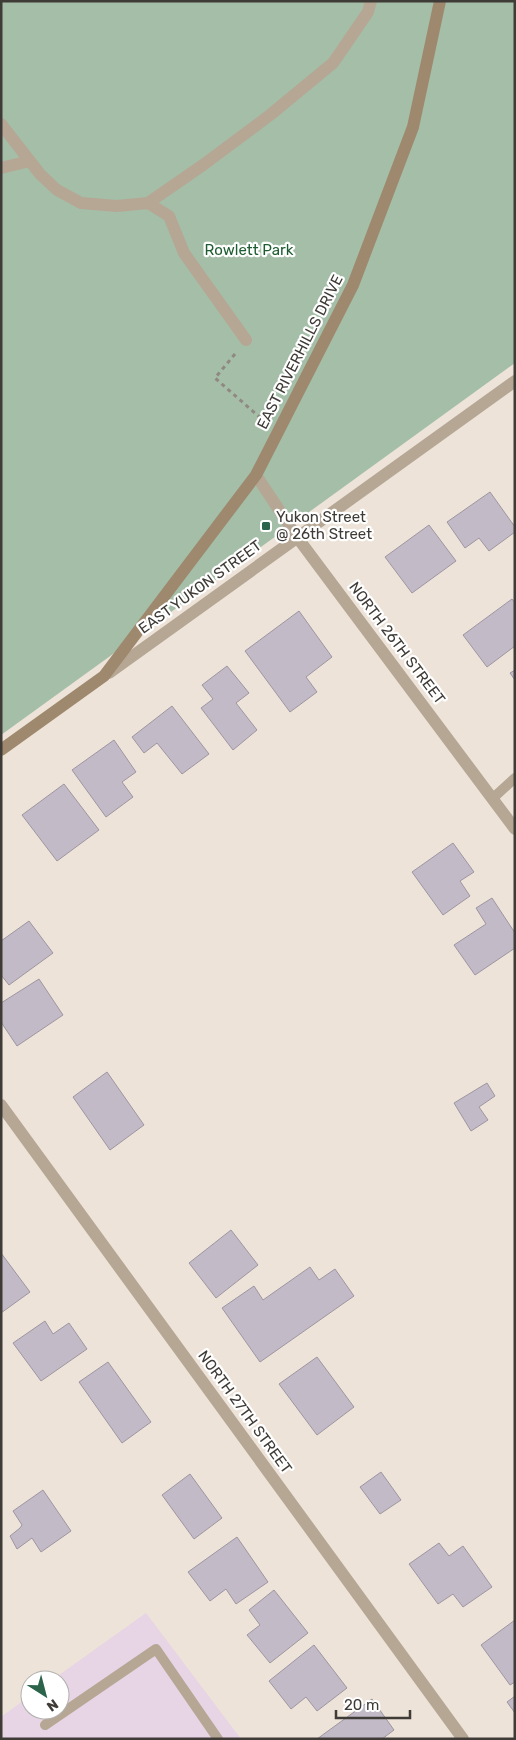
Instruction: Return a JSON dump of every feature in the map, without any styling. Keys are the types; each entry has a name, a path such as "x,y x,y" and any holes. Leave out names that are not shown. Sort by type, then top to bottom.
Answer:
{"street":[{"path":"1,124 40,174 57,190 81,203 117,206 148,203 270,115 333,64 368,12 371,1"},
{"name":"EAST RIVERHILLS DRIVE","path":"104,676 256,475 353,285 413,127 440,1"},
{"path":"1,168 30,161"},
{"path":"148,203 169,216 184,253 246,340"},
{"name":"EAST YUKON STREET","path":"1,750 515,381"},
{"name":"NORTH 26TH STREET","path":"256,475 297,537 515,829"},
{"name":"NORTH 27TH STREET","path":"1,1105 463,1739"}],"lane":[{"path":"492,799 515,778"},
{"path":"45,1725 156,1649 218,1739"}],"path":[{"path":"246,340 215,378 265,421"}],"shaded area":[{"path":"146,1613 241,1739 1,1739 1,1717 20,1703 20,1720 70,1720 70,1670 66,1670"}],"green space":[{"name":"Rowlett Park","path":"1,1 515,1 515,363 1,735"}],"building":[{"path":"490,492 515,527 515,532 489,551 479,538 465,548 447,522"},
{"path":"429,525 456,561 412,593 385,557"},
{"path":"512,599 515,603 515,646 487,667 463,635"},
{"path":"299,611 332,657 306,677 317,692 290,712 245,651"},
{"path":"227,666 249,693 236,703 257,730 233,750 201,708 213,699 202,685"},
{"path":"515,670 515,680 510,673"},
{"path":"172,706 209,754 182,774 157,743 144,753 132,737"},
{"path":"114,740 136,772 122,782 133,797 106,817 72,770"},
{"path":"64,784 99,830 57,861 22,815"},
{"path":"453,843 474,872 460,881 470,896 443,915 412,872"},
{"path":"492,898 515,933 515,948 475,975 454,945 486,924 476,908"},
{"path":"29,921 53,953 9,985 1,975 1,941"},
{"path":"39,979 63,1015 17,1046 1,1022 1,1003"},
{"path":"107,1072 144,1125 110,1150 73,1097"},
{"path":"487,1083 495,1096 479,1107 488,1120 471,1131 454,1103"},
{"path":"231,1230 258,1265 216,1298 189,1263"},
{"path":"1,1253 30,1292 1,1313"},
{"path":"310,1267 319,1280 335,1269 354,1296 260,1362 222,1308 254,1286 263,1300"},
{"path":"45,1321 53,1334 69,1323 87,1349 41,1381 13,1343"},
{"path":"317,1357 354,1407 317,1435 279,1384"},
{"path":"108,1362 151,1422 122,1443 79,1382"},
{"path":"381,1472 401,1500 380,1514 360,1487"},
{"path":"190,1474 222,1518 194,1539 162,1495"},
{"path":"43,1490 71,1531 41,1552 32,1538 17,1549 10,1536 22,1525 13,1511"},
{"path":"237,1537 268,1582 236,1604 226,1589 210,1601 188,1572"},
{"path":"439,1543 449,1556 463,1546 492,1587 463,1607 453,1594 438,1604 409,1564"},
{"path":"274,1590 308,1633 270,1663 247,1635 260,1625 249,1610"},
{"path":"515,1620 515,1682 510,1685 481,1645"},
{"path":"314,1645 347,1688 317,1711 306,1697 291,1709 269,1681"},
{"path":"515,1696 515,1713 507,1702"},
{"path":"372,1699 394,1730 382,1739 317,1739"}],"place":[{"name":"Yukon Street @ 26th Street","path":"266,526"}]}
